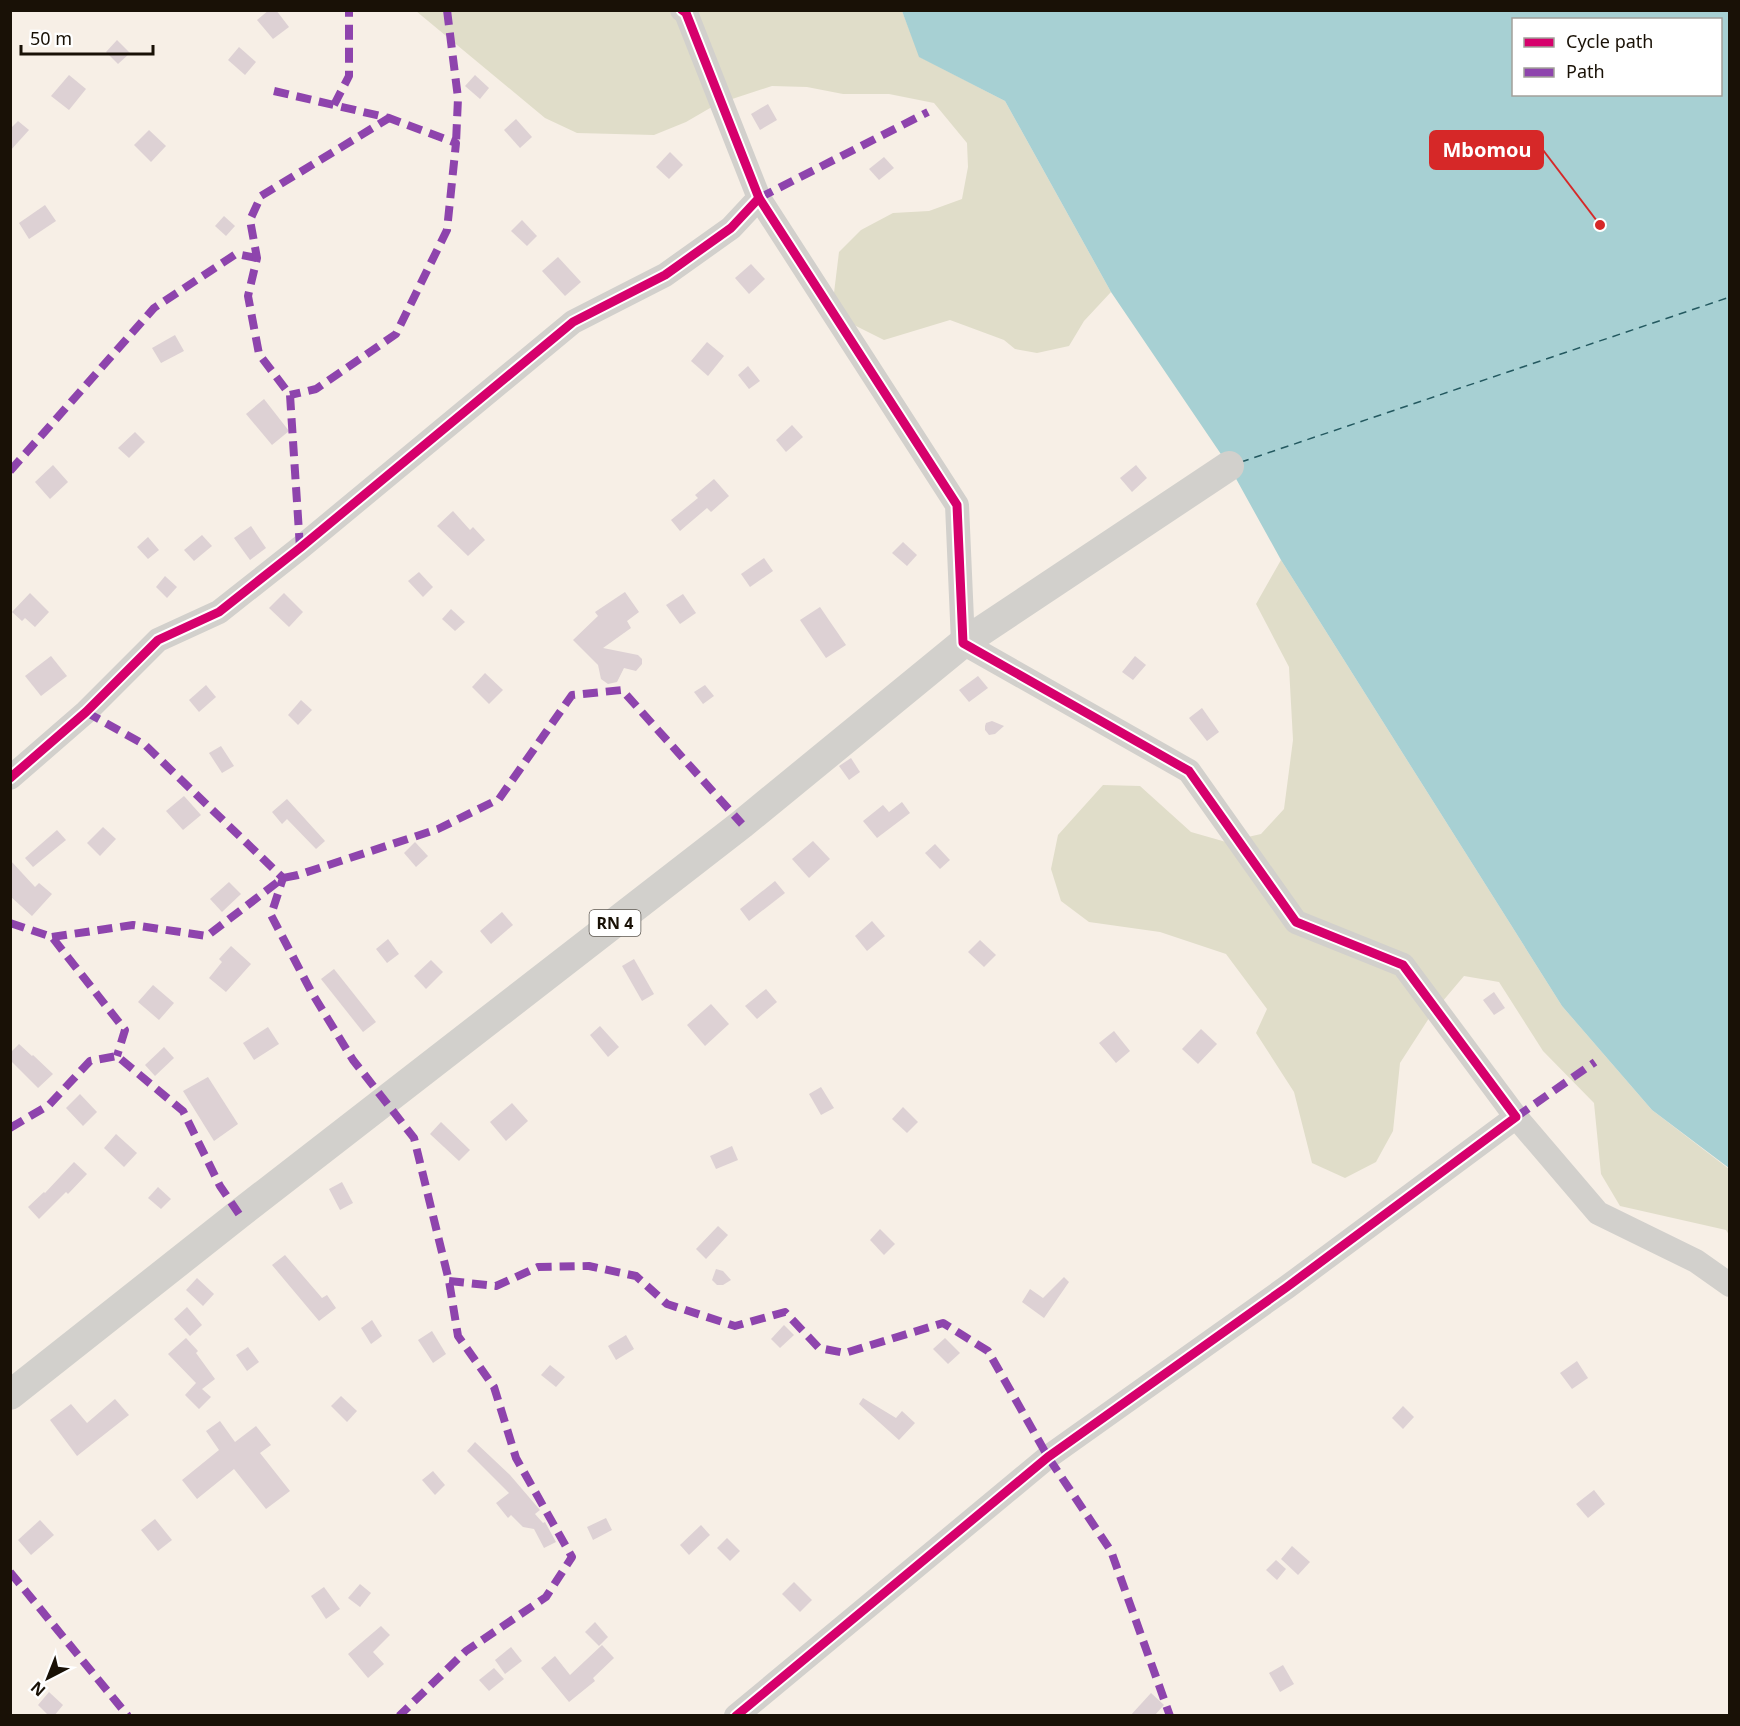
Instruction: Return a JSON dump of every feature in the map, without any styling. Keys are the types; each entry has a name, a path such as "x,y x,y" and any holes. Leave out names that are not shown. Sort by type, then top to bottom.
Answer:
{"main road":[{"name":"RN 4","path":"10,1395 742,824 963,643 1229,466"}],"street":[{"path":"682,10 686,13 759,198 957,505 963,643 1189,771 1296,922 1403,965 1516,1117 1598,1214 1696,1261 1730,1285"},
{"path":"10,778 86,712 158,640 219,612 300,548 573,322 665,275 731,228 759,198"},
{"path":"736,1716 1048,1457 1287,1287 1516,1117"}],"shaded area":[{"path":"416,11 902,11 920,57 1005,101 1111,292 1084,321 1069,346 1037,353 1015,349 1004,340 950,320 884,340 846,321 834,293 839,252 861,230 893,213 929,211 962,199 968,167 967,143 934,103 889,94 843,94 807,87 772,86 717,104 686,122 654,135 577,133 545,118"},
{"path":"1281,560 1562,1006 1652,1110 1729,1169 1729,1235 1726,1230 1620,1206 1601,1174 1594,1103 1543,1051 1499,982 1464,976 1431,1015 1400,1063 1393,1131 1376,1162 1345,1178 1312,1163 1294,1092 1256,1033 1267,1009 1226,954 1160,932 1089,922 1061,901 1051,869 1058,835 1103,785 1140,786 1191,832 1226,842 1261,834 1284,809 1293,740 1289,667 1256,604"}],"water":[{"path":"902,11 1729,11 1729,1168 1652,1110 1562,1006 1281,560 1229,466 1111,292 1005,101 919,57"}],"building":[{"path":"269,10 276,10 289,27 273,39 257,20"},
{"path":"117,40 130,53 118,64 106,52"},
{"path":"239,47 256,62 245,75 228,60"},
{"path":"69,75 86,89 69,110 51,96"},
{"path":"475,75 489,88 480,99 465,86"},
{"path":"768,104 777,120 760,130 751,114"},
{"path":"516,119 532,137 520,148 504,130"},
{"path":"18,121 29,130 10,151 10,129"},
{"path":"149,130 166,146 151,162 134,145"},
{"path":"670,152 683,165 669,179 656,167"},
{"path":"884,157 894,168 879,180 869,169"},
{"path":"45,205 56,221 29,239 19,223"},
{"path":"224,216 235,226 226,236 215,226"},
{"path":"522,220 537,236 527,246 511,231"},
{"path":"558,257 581,282 565,296 542,271"},
{"path":"751,264 765,279 749,294 735,278"},
{"path":"175,335 184,351 161,363 152,348"},
{"path":"707,342 724,356 708,376 691,361"},
{"path":"748,366 760,381 749,389 738,375"},
{"path":"264,399 289,431 272,445 246,414"},
{"path":"792,425 803,437 786,452 776,440"},
{"path":"135,432 145,442 129,458 118,448"},
{"path":"53,465 68,482 50,499 35,482"},
{"path":"1136,465 1147,478 1132,492 1120,478"},
{"path":"714,479 729,496 711,512 707,508 680,531 671,520 698,498 695,495"},
{"path":"453,511 470,530 473,527 485,540 468,556 437,526"},
{"path":"251,526 266,548 250,560 234,538"},
{"path":"202,535 212,546 194,561 184,550"},
{"path":"148,537 159,550 148,559 137,547"},
{"path":"903,542 917,555 907,566 892,553"},
{"path":"764,558 773,571 750,587 741,574"},
{"path":"419,572 433,587 423,597 408,581"},
{"path":"165,576 177,587 167,598 156,587"},
{"path":"625,592 639,612 627,621 631,628 603,648 638,655 642,659 642,664 636,671 624,668 617,682 608,684 601,679 598,665 573,640 598,616 595,612"},
{"path":"30,593 49,612 35,627 25,618 22,621 12,612"},
{"path":"284,593 303,612 289,627 269,608"},
{"path":"683,594 696,613 680,624 666,605"},
{"path":"820,607 846,645 826,658 800,620"},
{"path":"451,609 465,622 455,631 442,619"},
{"path":"51,656 67,676 41,696 25,676"},
{"path":"1135,656 1146,665 1133,680 1122,672"},
{"path":"485,673 503,690 489,704 472,687"},
{"path":"978,676 988,688 969,702 959,690"},
{"path":"206,685 216,697 199,712 189,700"},
{"path":"705,685 714,696 703,704 694,692"},
{"path":"301,700 312,710 298,725 288,715"},
{"path":"1202,708 1219,732 1207,741 1189,718"},
{"path":"992,721 1004,726 995,734 989,735 985,726 986,723"},
{"path":"221,746 234,766 222,773 209,753"},
{"path":"851,758 860,772 849,780 839,766"},
{"path":"184,796 201,815 183,830 166,811"},
{"path":"287,799 325,841 316,849 287,819 282,824 272,812"},
{"path":"902,802 910,813 877,838 863,821 883,805 889,812"},
{"path":"103,827 116,839 100,856 87,843"},
{"path":"57,830 66,840 33,867 25,858"},
{"path":"813,841 830,859 809,878 792,859"},
{"path":"415,842 428,856 416,867 404,853"},
{"path":"935,844 950,860 940,869 925,853"},
{"path":"10,860 35,887 39,883 52,894 32,916 10,896"},
{"path":"775,881 785,893 749,921 740,909"},
{"path":"229,882 241,894 222,912 210,899"},
{"path":"502,912 513,925 491,944 480,931"},
{"path":"872,921 885,936 867,951 855,936"},
{"path":"388,939 399,954 387,963 376,949"},
{"path":"980,940 996,955 984,967 968,952"},
{"path":"231,946 251,964 226,992 209,978 222,962 219,959"},
{"path":"634,959 654,994 642,1001 622,966"},
{"path":"431,960 443,972 426,989 414,976"},
{"path":"334,969 376,1022 363,1032 321,979"},
{"path":"153,985 174,1003 159,1020 138,1002"},
{"path":"766,989 777,1002 757,1019 745,1006"},
{"path":"1494,992 1505,1008 1494,1015 1483,1000"},
{"path":"711,1004 729,1024 705,1046 687,1025"},
{"path":"600,1026 619,1047 608,1057 590,1035"},
{"path":"268,1027 279,1044 254,1060 243,1043"},
{"path":"1201,1029 1217,1044 1198,1064 1182,1049"},
{"path":"1114,1031 1130,1051 1116,1063 1099,1043"},
{"path":"19,1044 53,1074 38,1088 10,1060 10,1053"},
{"path":"164,1047 174,1058 155,1076 145,1065"},
{"path":"208,1077 238,1124 214,1141 183,1091"},
{"path":"821,1087 834,1108 821,1115 809,1094"},
{"path":"80,1094 97,1112 83,1126 66,1108"},
{"path":"512,1103 528,1121 506,1141 490,1122"},
{"path":"903,1107 918,1122 907,1133 892,1119"},
{"path":"441,1122 470,1150 459,1161 430,1134"},
{"path":"116,1134 137,1153 124,1167 104,1148"},
{"path":"732,1146 738,1160 716,1169 710,1156"},
{"path":"74,1162 87,1174 39,1219 28,1207 45,1193"},
{"path":"342,1182 353,1203 340,1210 329,1189"},
{"path":"158,1187 171,1199 161,1209 148,1198"},
{"path":"718,1226 728,1235 706,1259 696,1249"},
{"path":"880,1229 895,1244 884,1255 870,1240"},
{"path":"285,1255 322,1298 327,1295 336,1308 319,1321 272,1265"},
{"path":"716,1269 723,1271 731,1280 723,1285 717,1285 712,1280"},
{"path":"1064,1277 1069,1282 1044,1318 1022,1302 1030,1289 1043,1298"},
{"path":"197,1278 214,1294 203,1306 186,1290"},
{"path":"187,1307 202,1325 190,1336 174,1319"},
{"path":"372,1320 382,1336 371,1344 361,1328"},
{"path":"784,1325 794,1335 780,1348 771,1339"},
{"path":"432,1331 446,1354 433,1363 418,1340"},
{"path":"626,1335 634,1349 616,1360 608,1346"},
{"path":"186,1338 198,1351 196,1353 215,1379 202,1389 211,1397 199,1409 185,1395 196,1383 168,1354"},
{"path":"945,1338 960,1353 948,1364 933,1349"},
{"path":"248,1347 259,1362 247,1371 236,1355"},
{"path":"1577,1361 1588,1378 1572,1389 1560,1373"},
{"path":"550,1365 565,1377 556,1387 541,1375"},
{"path":"341,1396 357,1411 347,1422 331,1406"},
{"path":"863,1398 896,1418 902,1411 915,1423 899,1440 859,1404"},
{"path":"115,1399 129,1415 77,1456 50,1420 71,1404 87,1423"},
{"path":"1403,1406 1414,1417 1403,1429 1392,1418"},
{"path":"220,1421 235,1442 256,1426 271,1445 260,1453 290,1491 266,1509 234,1469 197,1499 182,1480 219,1450 206,1431"},
{"path":"475,1442 510,1475 540,1510 535,1514 543,1523 545,1522 556,1542 544,1548 534,1529 523,1527 511,1515 508,1518 496,1503 509,1493 467,1451"},
{"path":"433,1471 445,1485 435,1495 422,1480"},
{"path":"1594,1490 1605,1504 1588,1518 1576,1504"},
{"path":"606,1518 612,1530 593,1540 587,1527"},
{"path":"155,1519 172,1540 158,1551 141,1530"},
{"path":"40,1520 54,1535 31,1555 18,1540"},
{"path":"701,1525 710,1535 689,1555 680,1545"},
{"path":"727,1538 740,1551 730,1561 717,1548"},
{"path":"1292,1546 1310,1562 1298,1575 1281,1559"},
{"path":"1276,1560 1286,1569 1277,1580 1266,1570"},
{"path":"794,1582 812,1600 800,1612 782,1594"},
{"path":"360,1584 371,1593 360,1607 348,1598"},
{"path":"324,1587 340,1609 326,1619 311,1596"},
{"path":"595,1622 608,1637 599,1646 585,1632"},
{"path":"381,1626 390,1635 373,1652 384,1664 368,1678 348,1654"},
{"path":"602,1645 614,1658 593,1678 595,1681 569,1702 541,1668 555,1656 570,1675"},
{"path":"511,1647 522,1661 505,1674 495,1660"},
{"path":"1283,1665 1294,1684 1280,1692 1269,1673"},
{"path":"494,1668 504,1679 489,1691 479,1680"},
{"path":"49,1692 63,1705 54,1716 49,1716 38,1705"},
{"path":"1151,1693 1164,1705 1154,1716 1130,1716"}],"ferry route":[{"path":"1241,462 1730,297"}],"marked path":[{"path":"334,105 349,76 349,10"},
{"path":"447,10 458,98 456,143"},
{"path":"274,91 389,118 456,143 447,230 396,334 316,389 290,395"},
{"path":"759,198 928,112"},
{"path":"300,548 290,395 259,354 248,296 257,258 250,220 261,196 389,118"},
{"path":"10,471 154,308 236,254 257,258"},
{"path":"52,937 133,925 207,936 283,878 438,829 499,799 572,695 622,690 742,824"},
{"path":"86,712 145,745 283,878 271,915 312,993 353,1060 414,1138 449,1281 458,1336 494,1387 516,1458 572,1557 546,1597 466,1651 399,1716"},
{"path":"10,923 52,937 125,1030 117,1056"},
{"path":"10,1128 49,1105 90,1061 117,1056 183,1111 220,1186 239,1214"},
{"path":"1516,1117 1595,1062"},
{"path":"449,1281 496,1286 538,1267 589,1266 636,1276 667,1304 735,1326 785,1312 819,1348 845,1353 943,1323 988,1351 1048,1457 1111,1551 1170,1716"},
{"path":"10,1572 128,1716"}],"cycle path":[{"path":"682,10 686,13 759,198 957,505 963,643 1189,771 1296,922 1403,965 1516,1117 1287,1287 1048,1457 736,1716"},
{"path":"10,778 86,712 158,640 219,612 300,548 573,322 665,275 731,228 759,198"}],"place":[{"name":"Mbomou","path":"1600,225"}]}
